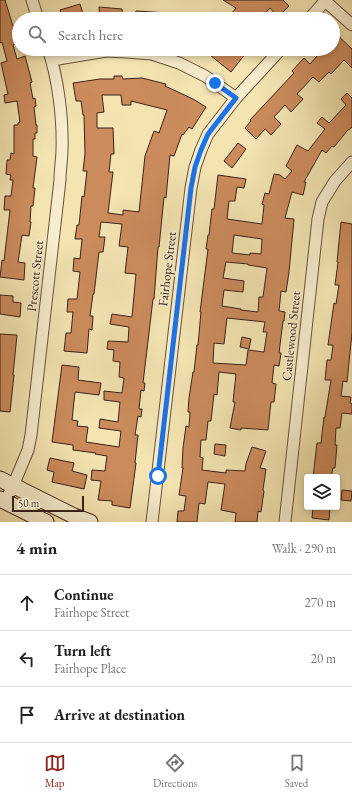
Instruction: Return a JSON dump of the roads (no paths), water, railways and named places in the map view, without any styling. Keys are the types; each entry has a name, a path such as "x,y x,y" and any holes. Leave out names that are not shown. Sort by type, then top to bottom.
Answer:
{"main road":[{"path":"6,483 74,516 90,522"},
{"path":"2,500 46,522"}],"street":[{"path":"32,0 36,12"},
{"path":"315,12 325,0 338,12"},
{"path":"340,14 352,25"},
{"name":"Prescott Street","path":"2,500 6,483 28,450 31,435 60,180 62,148 61,115 50,56"},
{"path":"158,56 179,63 205,76 236,98"},
{"name":"Fairhope Street","path":"152,522 191,188 195,167 208,134 236,98 275,56"},
{"name":"Castlewood Street","path":"285,522 318,219 322,202 335,182 352,162"}]}
